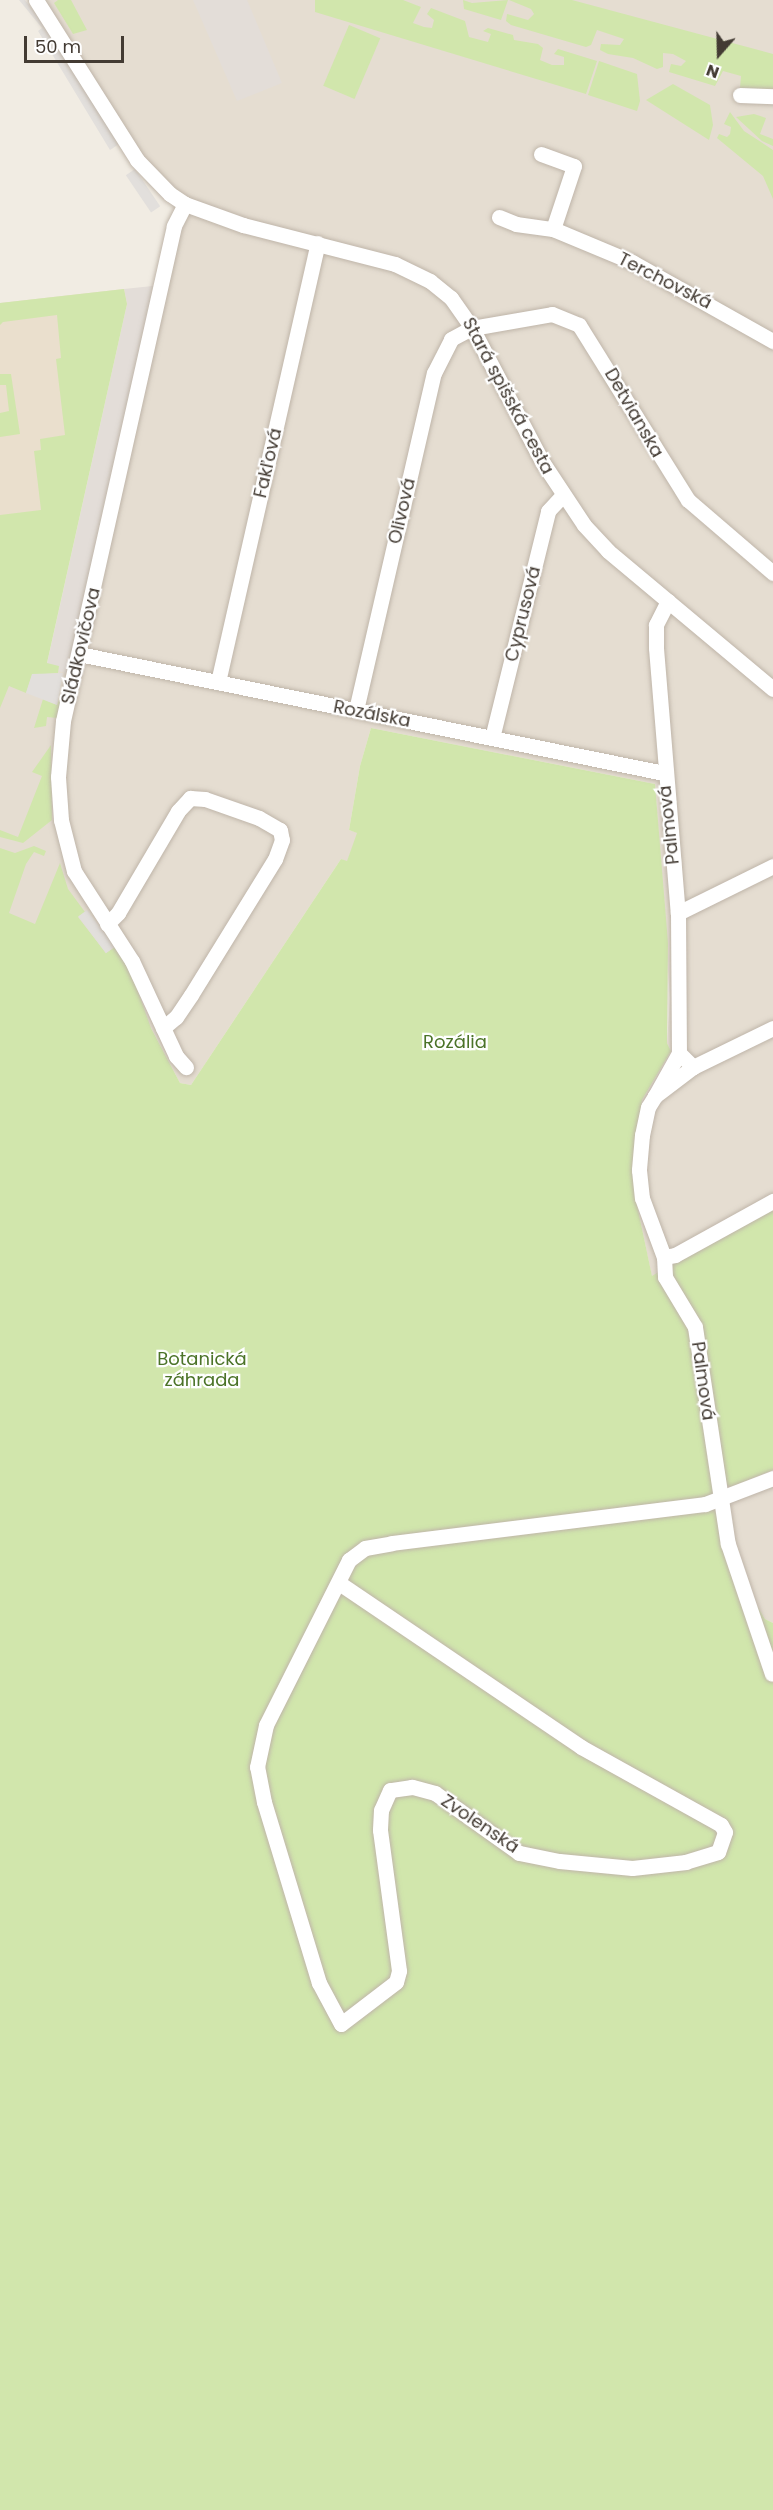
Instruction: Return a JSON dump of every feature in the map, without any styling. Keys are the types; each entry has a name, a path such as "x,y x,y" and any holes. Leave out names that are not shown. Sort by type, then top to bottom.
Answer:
{"street":[{"name":"Stará spišská cesta","path":"36,0 137,159 159,185 185,204 243,225 379,258 414,273 451,298 472,328 563,495 596,539 773,689"},
{"path":"740,95 773,96"},
{"path":"541,154 574,166 553,229"},
{"name":"Sládkovičova","path":"185,204 174,226 60,742 60,811 74,871 132,961 163,1028 186,1067"},
{"name":"Terchovská","path":"499,217 516,224 553,229 663,277 773,341"},
{"name":"Fakľová","path":"218,682 318,243"},
{"name":"Detvianska","path":"472,328 552,314 579,325 688,500 773,573"},
{"name":"Olivová","path":"356,710 434,373 451,339 472,328"},
{"name":"Cyprusová","path":"492,738 548,512 563,495"},
{"name":"Palmová","path":"668,600 656,625 664,773 678,912 679,1053 645,1116 639,1183 646,1214 664,1257 665,1276 695,1327 720,1500 731,1557 772,1674"},
{"name":"Rozálska","path":"79,654 664,773"},
{"path":"107,924 118,913 178,811 190,798 205,798 248,814 280,830 282,840 275,859 180,1011 163,1028"},
{"path":"678,912 773,866"},
{"path":"655,1096 693,1067 773,1028"},
{"path":"679,1053 693,1067"},
{"path":"664,1257 675,1255 773,1201"},
{"name":"Zvolenská","path":"339,1583 581,1747 721,1826 725,1832 722,1846 699,1860 647,1868 559,1862 519,1853 435,1793 412,1787 390,1790 381,1810 380,1830 399,1971 396,1982 341,2024 319,1983 264,1802 257,1767 266,1725 339,1583 356,1552 378,1545 569,1524 720,1500 773,1478"}],"shaded area":[{"path":"19,0 25,0 46,26 119,144 110,150 38,31 42,28"},
{"path":"36,0 773,0 773,1201 652,1277 637,1205 635,1150 642,1100 671,1051 667,1043 670,999 655,784 371,728 360,766 349,830 358,833 347,862 341,859 191,1085 180,1083 151,1028 0,916 0,677 46,668 74,674 185,204 159,185"},
{"path":"193,0 247,0 282,83 237,101"},
{"path":"135,169 160,206 151,212 126,175"},
{"path":"162,285 74,675 46,668 127,304 124,289"},
{"path":"124,289 127,304 0,677 0,303"},
{"path":"63,673 57,705 26,693 32,674"},
{"path":"87,910 115,947 106,953 78,917"},
{"path":"773,1470 773,1623 765,1619 750,1594 734,1554 722,1483 758,1478"}],"green space":[{"path":"58,0 71,0 87,30 73,34 54,3"},
{"path":"315,0 403,0 421,7 413,23 424,27 432,28 434,20 427,14 431,8 465,21 469,37 488,42 491,34 483,31 488,28 513,35 514,40 538,44 543,48 540,60 552,65 564,65 564,57 554,54 558,49 597,61 586,94 315,12"},
{"path":"463,0 472,3 508,0 501,20 464,9"},
{"path":"509,0 572,0 773,54 773,91 740,88 741,76 723,71 715,86 669,72 671,64 681,66 686,61 673,54 663,53 663,67 657,69 633,58 608,54 600,50 601,44 620,45 624,39 597,30 591,45 586,47 511,25 506,21 507,14 528,20 534,14 531,9"},
{"path":"349,25 380,38 355,99 323,86"},
{"path":"599,61 637,74 640,101 637,111 588,95"},
{"path":"673,84 710,105 713,125 709,140 646,100"},
{"path":"730,112 744,131 773,150 773,199 763,176 717,138 719,134 727,137 730,134 731,127 724,124"},
{"path":"754,114 766,118 760,134 773,139 773,146 762,141 736,117"},
{"path":"124,289 127,304 47,663 59,666 58,673 32,675 26,693 9,686 0,708 0,515 41,510 34,451 41,450 40,439 65,435 56,359 61,358 57,315 3,322 0,325 0,303"},
{"path":"0,374 11,374 20,434 0,437 0,413 9,411 6,385 0,385"},
{"path":"61,695 57,718 47,717 46,726 34,728 43,699 57,705"},
{"path":"371,728 655,784 668,943 667,1043 671,1051 642,1100 635,1150 637,1205 652,1276 773,1201 773,1470 731,1487 723,1483 735,1554 750,1594 765,1619 773,1623 773,2510 0,2510 0,848 15,853 34,846 46,851 44,856 34,852 26,864 9,913 35,924 60,863 68,889 85,912 78,917 106,953 115,947 130,969 151,1028 180,1083 191,1085 341,859 347,861 357,833 349,830 360,766"},
{"path":"51,745 52,820 23,843 0,837 0,830 18,837 42,776 32,772"}],"park label":[{"name":"Rozália","path":"455,1042"},
{"name":"Botanická záhrada","path":"202,1370"}]}
